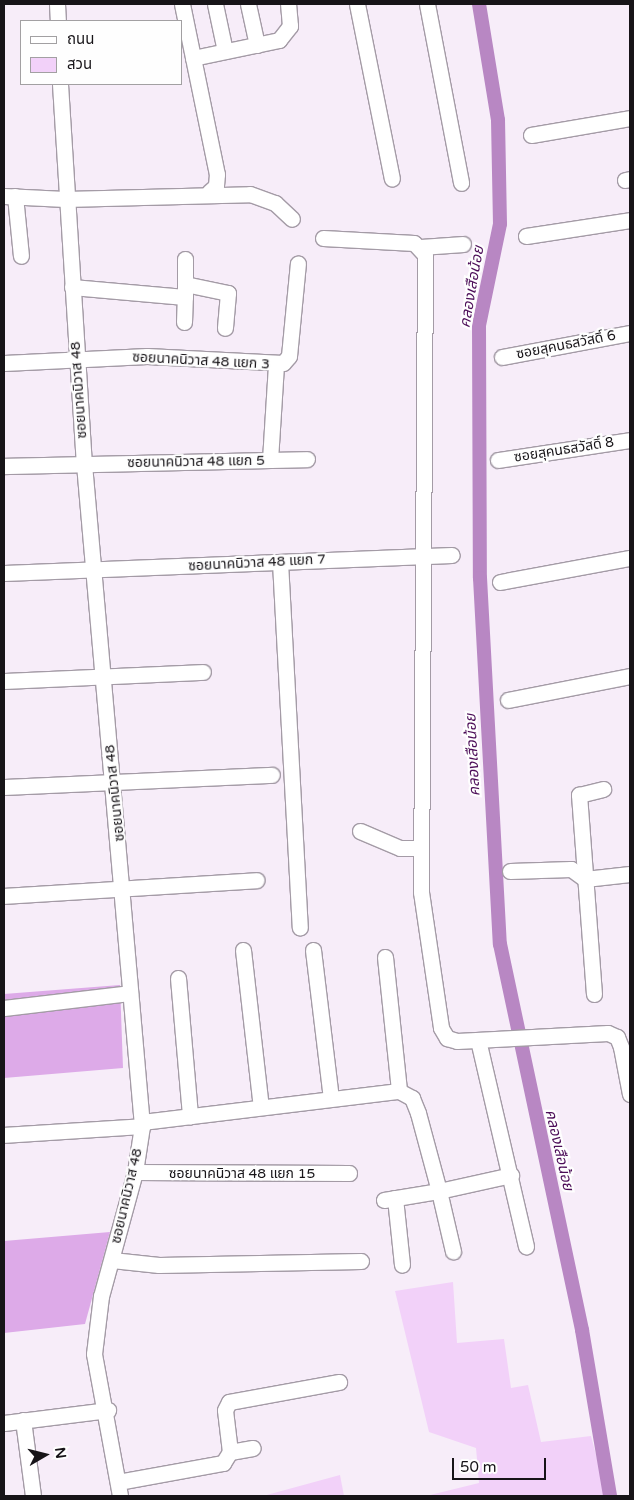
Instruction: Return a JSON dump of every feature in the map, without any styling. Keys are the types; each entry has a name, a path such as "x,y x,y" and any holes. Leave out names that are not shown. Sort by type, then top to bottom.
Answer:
{"street":[{"path":"58,4 58,20"},
{"path":"182,4 216,174 216,186 210,192"},
{"path":"215,4 225,52"},
{"path":"248,4 257,44"},
{"path":"193,58 279,40 288,32 288,4"},
{"path":"357,4 392,179"},
{"path":"427,4 461,183"},
{"name":"ซอยนาคนิวาส 48","path":"60,85 65,199 84,464 125,891 130,993 142,1124 135,1172 101,1296 94,1354 108,1410 119,1489"},
{"path":"531,135 630,118"},
{"path":"20,256 9,196 65,199 210,192 258,196 275,203 292,219"},
{"path":"526,236 630,220"},
{"path":"323,238 421,247 463,244"},
{"path":"421,247 425,260 421,555 421,892 442,1028 447,1038 478,1040 509,1040 608,1033 617,1037 630,1094"},
{"path":"184,322 185,260"},
{"name":"ซอยนาคนิวาส 48 แยก 3","path":"4,362 147,356 276,364 289,356 298,263"},
{"path":"72,287 228,293 225,328"},
{"name":"ซอยสุคนธสวัสดิ์ 6","path":"502,357 630,333"},
{"path":"270,460 276,364"},
{"name":"ซอยสุคนธสวัสดิ์ 8","path":"498,460 630,440"},
{"name":"ซอยนาคนิวาส 48 แยก 5","path":"4,466 307,459"},
{"name":"ซอยนาคนิวาส 48 แยก 7","path":"4,573 94,572 452,555"},
{"path":"500,582 630,558"},
{"path":"280,562 300,927"},
{"path":"4,681 104,679 203,672"},
{"path":"508,700 630,676"},
{"path":"4,787 115,784 272,775"},
{"path":"594,994 578,795 603,789"},
{"path":"360,830 400,848 420,848"},
{"path":"510,871 571,869 585,879 630,874"},
{"path":"4,896 125,891 256,880"},
{"path":"243,950 261,1106"},
{"path":"313,950 331,1098"},
{"path":"385,957 399,1091"},
{"path":"178,978 190,1116"},
{"path":"4,1008 130,993"},
{"path":"478,1040 511,1175 526,1246"},
{"path":"4,1135 142,1124 261,1106 399,1091 412,1098 418,1113 439,1191 452,1251"},
{"name":"ซอยนาคนิวาส 48 แยก 15","path":"135,1172 349,1174"},
{"path":"402,1265 390,1199 439,1191 511,1175"},
{"path":"112,1260 159,1266 360,1261"},
{"path":"119,1489 223,1463 230,1452 225,1410 229,1402 339,1382"},
{"path":"4,1423 108,1410"},
{"path":"23,1420 32,1496"},
{"path":"230,1452 253,1448"}],"green space":[{"path":"453,1282 457,1343 504,1339 511,1388 528,1385 541,1442 591,1436 607,1496 426,1496 479,1483 476,1448 429,1432 395,1291"},
{"path":"340,1475 344,1496 263,1496"}],"shaded area":[{"path":"120,985 123,1068 4,1078 4,994"},
{"path":"110,1232 85,1324 4,1333 4,1241"}],"waterway":[{"name":"คลองเสือน้อย","path":"479,4 498,120 500,224 479,325 480,578 500,944 582,1330 610,1496"}]}
